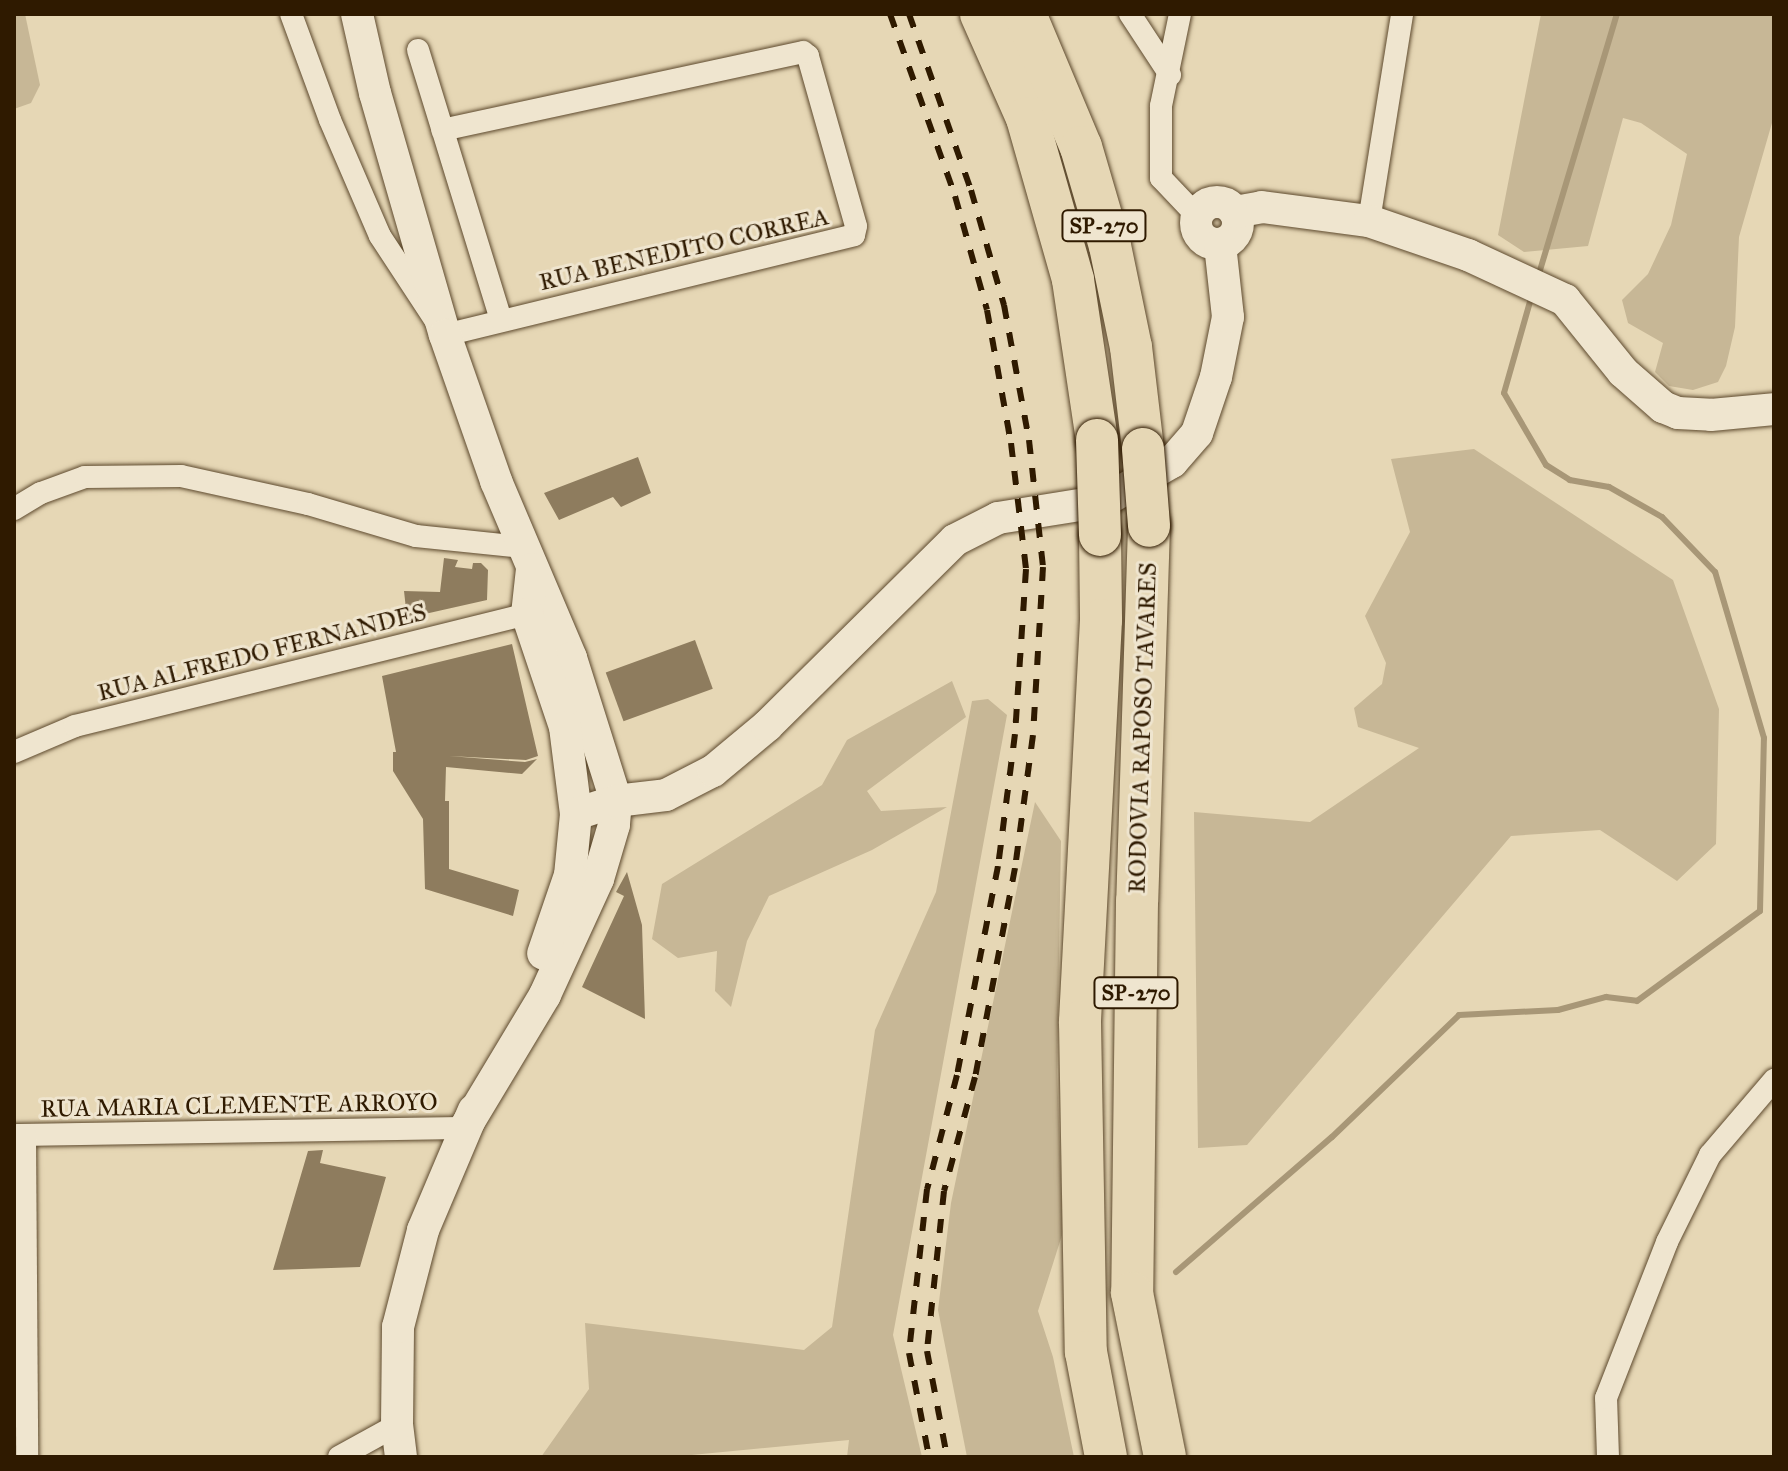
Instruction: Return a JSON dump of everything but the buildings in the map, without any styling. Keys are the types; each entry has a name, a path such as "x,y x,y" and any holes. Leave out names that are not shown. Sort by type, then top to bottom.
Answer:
{"highway":[{"name":"RODOVIA RAPOSO TAVARES","path":"981,14 1027,118 1073,280 1097,440 1101,620 1080,1022 1086,1352 1106,1457"},
{"name":"RODOVIA RAPOSO TAVARES","path":"1025,14 1081,147 1110,246 1131,347 1143,449 1149,526 1137,901 1132,1293 1165,1457"}],"main road":[{"path":"357,14 375,93 445,335 528,558 571,658 616,801 614,825 598,879 545,995 465,1128"},
{"path":"1235,212 1236,234 1220,244 1210,243 1199,235 1197,216 1205,206 1217,202 1235,212 1262,207 1369,221 1553,293 1576,311 1636,387 1663,407 1702,414 1774,409"},
{"path":"576,814 616,801 666,795 713,771 809,686 922,569 955,540 998,518 1104,501 1172,462 1197,433 1216,377 1228,317 1220,244"},
{"path":"401,1457 397,1425 398,1327 423,1230 465,1128 549,942 575,853 576,814 565,727 527,614 528,558"}],"street":[{"path":"291,14 330,120 380,236 445,335"},
{"path":"1130,14 1170,75"},
{"path":"1180,14 1170,75 1161,106 1161,178 1197,216"},
{"path":"1369,221 1402,14"},
{"path":"418,50 501,319"},
{"name":"RUA BENEDITO CORREA","path":"442,130 796,50 808,56 856,226 854,235 445,335"},
{"path":"14,509 41,493 85,477 181,476 308,504 416,536 528,558"},
{"name":"RUA ALFREDO FERNANDES","path":"14,752 75,726 527,614"},
{"path":"1608,1457 1606,1398 1667,1242 1710,1155 1774,1080"},
{"name":"RUA MARIA CLEMENTE ARROYO","path":"19,1135 465,1128"},
{"path":"19,1135 27,1457"},
{"path":"339,1457 397,1425"}],"shaded area":[{"path":"14,14 25,14 40,85 31,103 14,109"},
{"path":"1541,14 1774,14 1774,116 1739,237 1735,327 1726,366 1718,382 1693,390 1669,386 1655,372 1663,343 1628,323 1622,300 1648,274 1671,225 1687,154 1641,123 1623,118 1588,246 1524,252 1498,235"},
{"path":"1474,449 1673,580 1719,709 1716,844 1677,881 1600,830 1511,836 1247,1145 1198,1148 1194,812 1310,822 1419,748 1358,727 1354,708 1382,684 1386,663 1365,616 1410,532 1391,459"},
{"path":"952,681 966,717 867,791 881,811 947,807 872,850 769,896 747,941 731,1007 715,991 717,951 678,958 652,939 662,884 822,785 847,740"},
{"path":"988,699 1007,715 893,1335 922,1457 847,1457 849,1440 671,1457 541,1457 589,1389 585,1323 804,1350 832,1327 875,1030 936,892 972,701"},
{"path":"1035,802 1061,841 1057,1072 1063,1232 1038,1311 1053,1357 1074,1457 967,1457 938,1310 951,1203"}],"waterway":[{"path":"1538,277 1617,14"},
{"path":"1176,1272 1332,1137 1459,1015 1558,1010 1606,997 1637,1001 1760,911 1764,738 1715,572 1662,517 1609,487 1570,480 1546,465 1504,393 1532,295"}],"railway":[{"path":"890,14 955,196 987,310 1011,443 1026,569 1015,734 998,866 957,1075 927,1189 909,1353 929,1457"},
{"path":"909,14 971,190 1004,305 1029,440 1043,567 1033,735 1015,868 975,1077 944,1191 927,1351 947,1457"}]}
